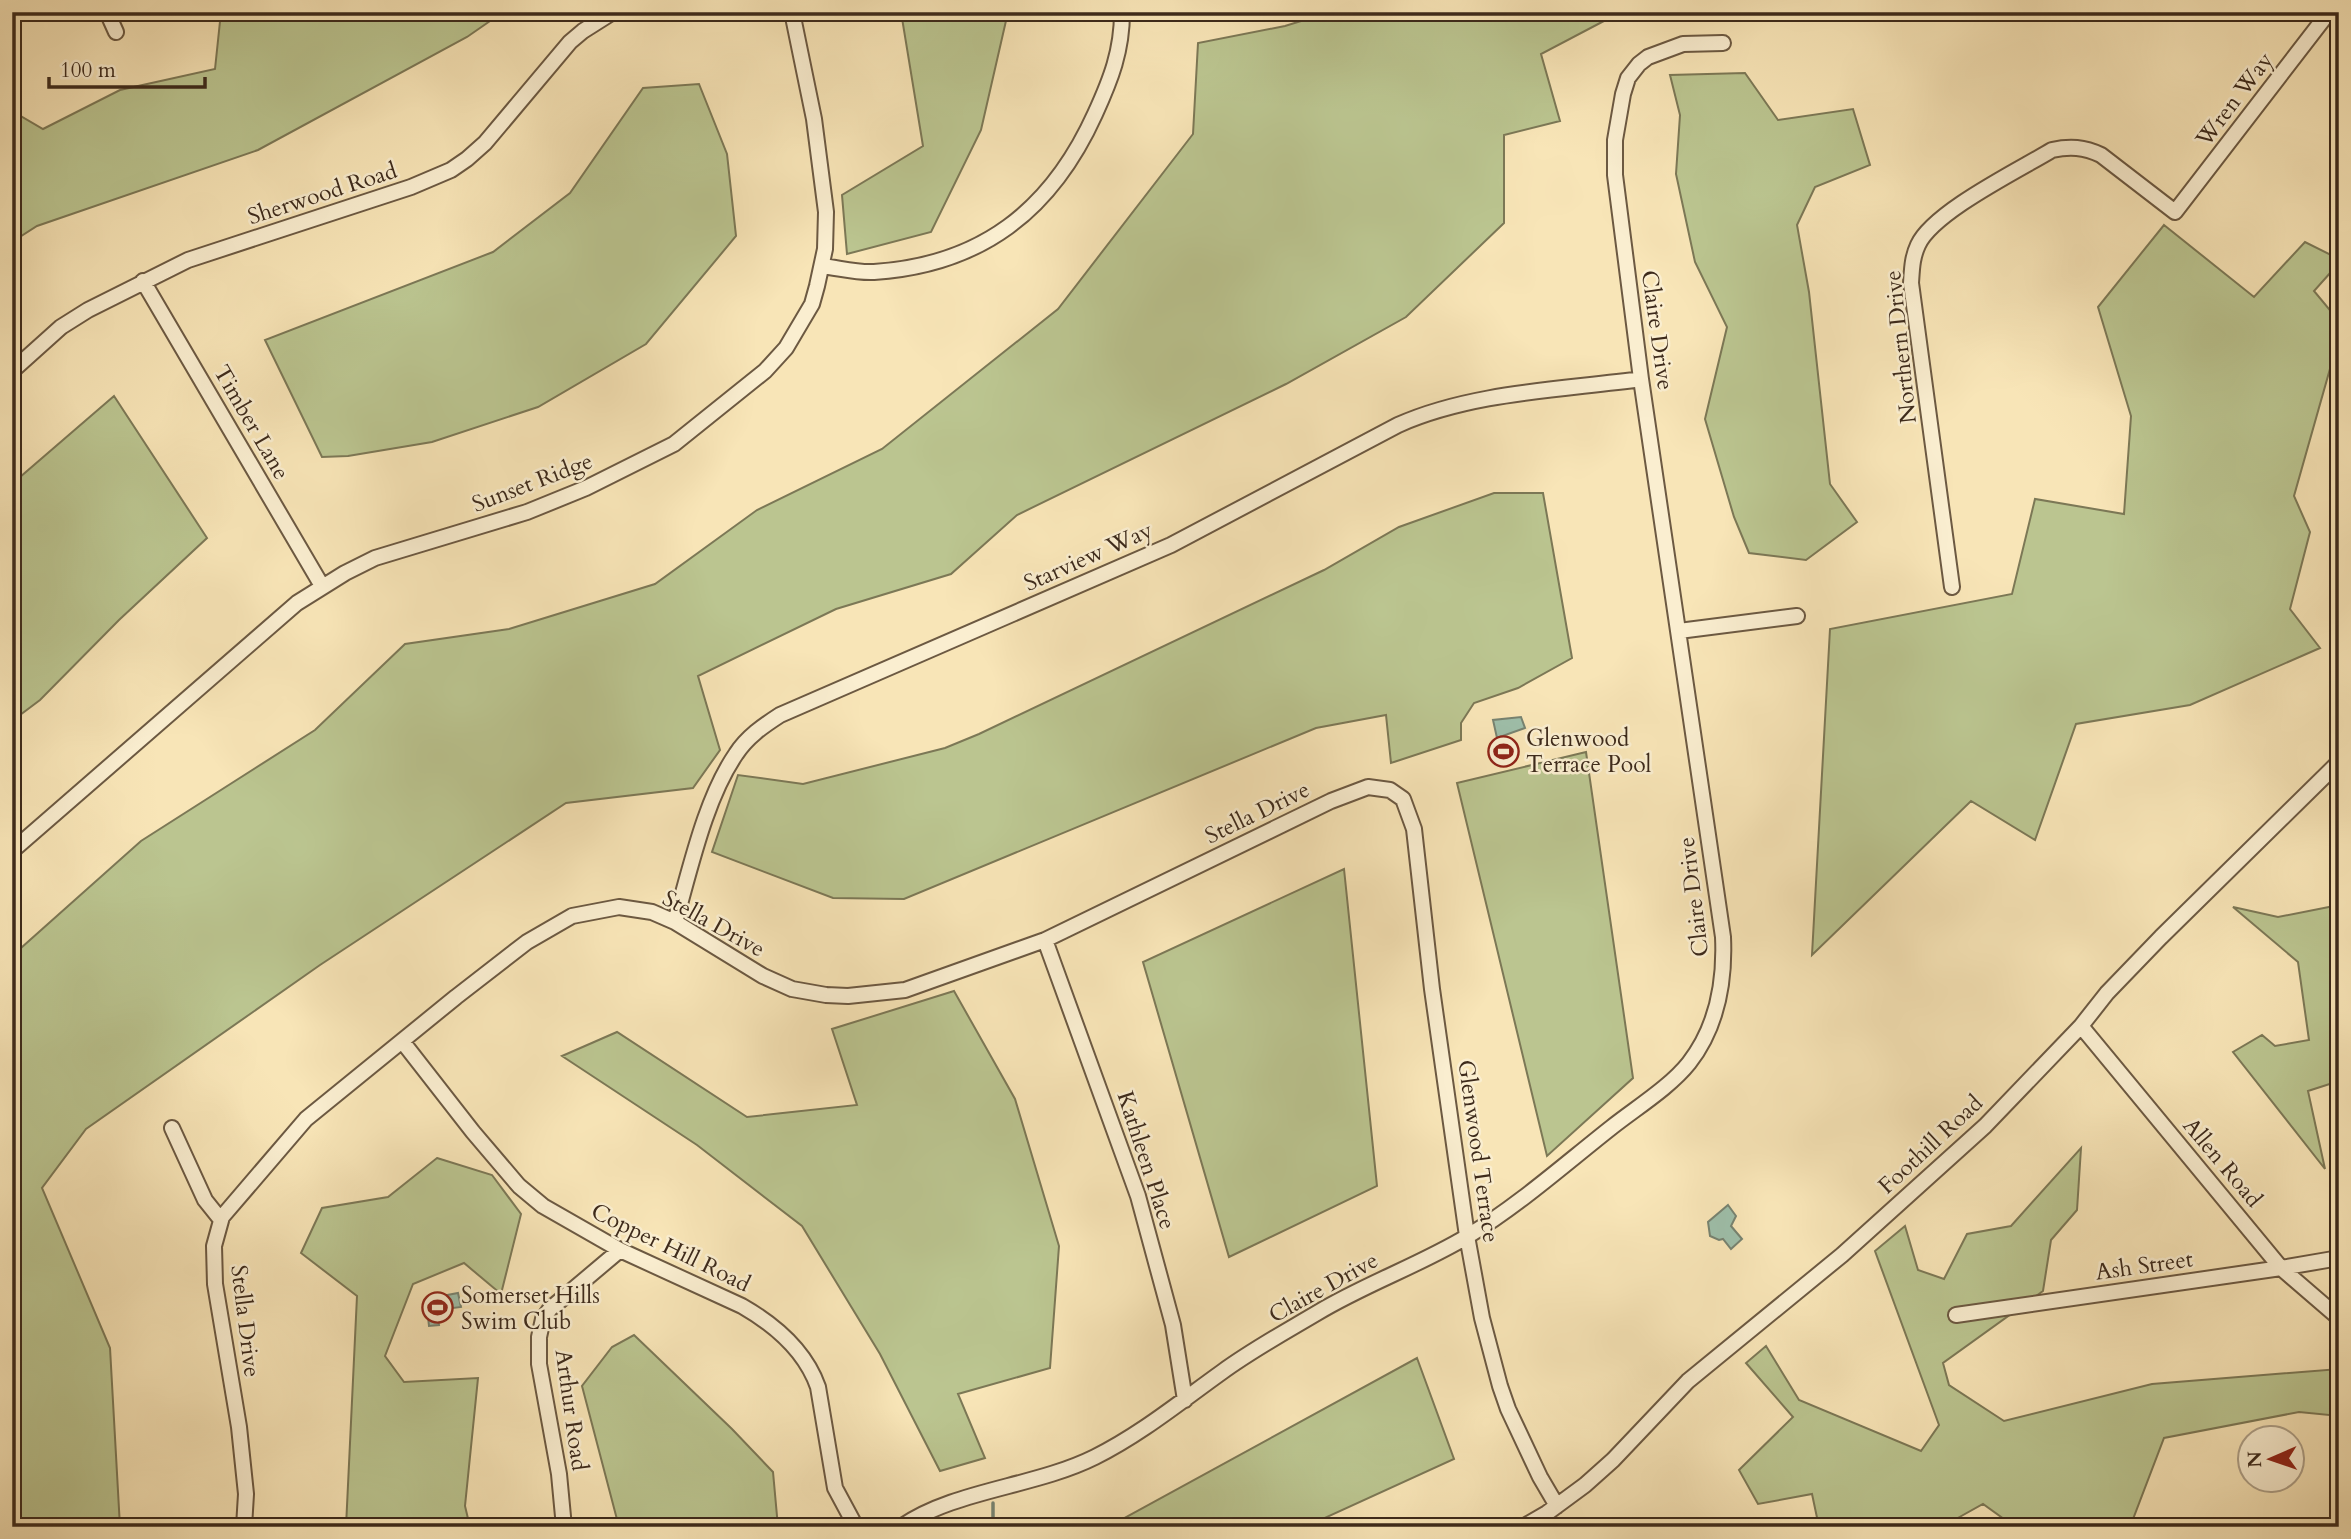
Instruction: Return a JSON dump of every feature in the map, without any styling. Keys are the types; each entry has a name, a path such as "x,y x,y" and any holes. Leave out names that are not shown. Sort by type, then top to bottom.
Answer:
{"street":[{"path":"107,12 116,32"},
{"name":"Sherwood Road","path":"12,371 61,327 88,310 188,260 411,187 452,170 485,143 570,42 613,12"},
{"name":"Sunset Ridge","path":"12,851 279,617 322,586 375,558 527,512 586,488 674,444 765,371 786,348 812,304 825,249 826,212 814,119 792,12"},
{"path":"821,266 873,272 925,265 968,251 1007,229 1043,195 1086,133 1113,75 1119,51 1122,12"},
{"name":"Wren Way","path":"2175,212 2329,12"},
{"name":"Claire Drive","path":"901,1527 939,1507 1038,1479 1094,1458 1139,1432 1224,1370 1320,1311 1467,1236 1517,1202 1681,1072 1690,1061 1711,1023 1724,963 1723,937 1642,379 1615,175 1615,140 1628,78 1639,64 1648,57 1683,44 1723,43"},
{"name":"Northern Drive","path":"1952,587 1911,283 1912,260 1918,244 1925,234 1950,212 2052,150 2064,147 2087,148 2101,155 2175,212"},
{"name":"Timber Lane","path":"143,281 322,586"},
{"name":"Starview Way","path":"675,922 701,834 727,767 737,751 760,727 780,715 1171,545 1387,430 1426,413 1485,400 1642,379"},
{"path":"1679,631 1797,616"},
{"name":"Foothill Road","path":"1523,1527 1557,1506 1613,1460 1688,1381 1842,1255 1985,1126 2081,1026 2107,993 2161,937 2339,762"},
{"name":"Stella Drive","path":"244,1527 246,1494 239,1427 215,1284 214,1247 221,1220 235,1200 306,1119 527,942 572,916 619,907 652,912 675,922 763,976 792,989 848,996 905,990 1045,940 1360,789 1382,787 1397,793"},
{"name":"Glenwood Terrace","path":"1397,793 1404,799 1413,829 1432,989 1467,1236 1482,1318 1500,1387 1540,1477 1557,1506"},
{"name":"Kathleen Place","path":"1045,940 1138,1196 1173,1325 1185,1400"},
{"name":"Allen Road","path":"2081,1026 2281,1268 2339,1318"},
{"name":"Copper Hill Road","path":"402,1041 519,1186 543,1206 620,1250 760,1316 786,1338 813,1373 818,1387 835,1488 856,1527"},
{"path":"172,1128 205,1200 221,1220"},
{"name":"Arthur Road","path":"564,1527 559,1474 539,1364 539,1337 543,1319 550,1309 620,1250"},
{"name":"Ash Street","path":"1956,1315 2339,1258"}],"green space":[{"path":"221,12 503,12 467,37 258,150 37,226 12,242 12,111 43,129 120,90 215,69"},
{"path":"901,12 1008,12 981,130 931,232 847,254 842,195 923,146"},
{"path":"1330,12 1621,12 1541,54 1560,121 1504,135 1504,223 1406,317 1286,384 1017,515 951,574 836,609 698,676 720,750 693,788 566,803 320,965 86,1129 42,1188 110,1348 120,1527 12,1527 12,956 141,841 315,730 405,644 509,629 655,584 757,510 882,449 1058,309 1193,134 1198,43 1285,26"},
{"path":"1745,73 1778,120 1853,109 1870,165 1815,187 1797,225 1809,292 1830,484 1857,522 1806,560 1749,553 1734,517 1705,419 1727,327 1695,262 1676,174 1680,115 1670,75"},
{"path":"699,84 727,154 736,236 646,344 538,407 432,442 348,456 322,457 265,340 493,252 570,193 643,88"},
{"path":"2164,225 2254,297 2305,242 2339,259 2339,263 2314,291 2339,321 2339,337 2294,496 2310,532 2290,609 2320,648 2190,705 2076,724 2035,840 1971,801 1812,955 1830,629 2012,594 2035,499 2124,514 2131,416 2098,307"},
{"path":"114,396 207,538 119,620 40,700 12,721 12,484"},
{"path":"1494,493 1543,493 1572,658 1518,688 1474,703 1461,723 1461,740 1391,763 1386,715 1316,728 904,899 833,898 712,852 738,775 803,784 945,748 1324,570 1399,527"},
{"path":"1586,752 1633,1078 1547,1156 1457,783"},
{"path":"1344,869 1377,1186 1229,1257 1143,962"},
{"path":"2339,905 2339,1081 2308,1091 2325,1169 2233,1052 2262,1035 2275,1046 2309,1040 2298,962 2233,907 2278,917"},
{"path":"954,991 1015,1099 1059,1246 1050,1368 958,1394 985,1458 940,1471 880,1354 802,1226 697,1145 562,1056 617,1032 747,1117 857,1105 832,1029"},
{"path":"2081,1148 2077,1210 2051,1240 2043,1291 1943,1363 1949,1385 2004,1421 2152,1384 2339,1369 2339,1416 2299,1412 2164,1438 2130,1527 2015,1527 1983,1504 1956,1519 1956,1527 1819,1527 1812,1494 1758,1504 1739,1470 1793,1417 1746,1363 1766,1346 1799,1400 1921,1451 1939,1425 1875,1251 1905,1226 1918,1270 1944,1279 1967,1234 2011,1226"},
{"path":"437,1158 492,1175 521,1214 501,1294 464,1263 413,1284 385,1356 404,1382 478,1378 465,1506 470,1527 346,1527 357,1296 301,1253 322,1208 388,1197"},
{"path":"634,1335 773,1472 778,1527 619,1527 582,1386 612,1347"},
{"path":"1417,1358 1454,1459 1305,1527 1108,1527"}],"shaded area":[{"path":"1521,717 1525,728 1497,738 1493,720"},
{"path":"1728,1205 1736,1216 1731,1226 1742,1239 1731,1249 1723,1239 1710,1236 1708,1222"},
{"name":"Somerset Hills Swim Club","path":"458,1293 461,1307 437,1310 439,1325 429,1326 426,1299"}],"waterway":[{"path":"993,1503 993,1527"}],"place":[{"name":"Glenwood Terrace Pool","path":"1503,751"},
{"name":"Somerset Hills Swim Club","path":"438,1308"}]}
